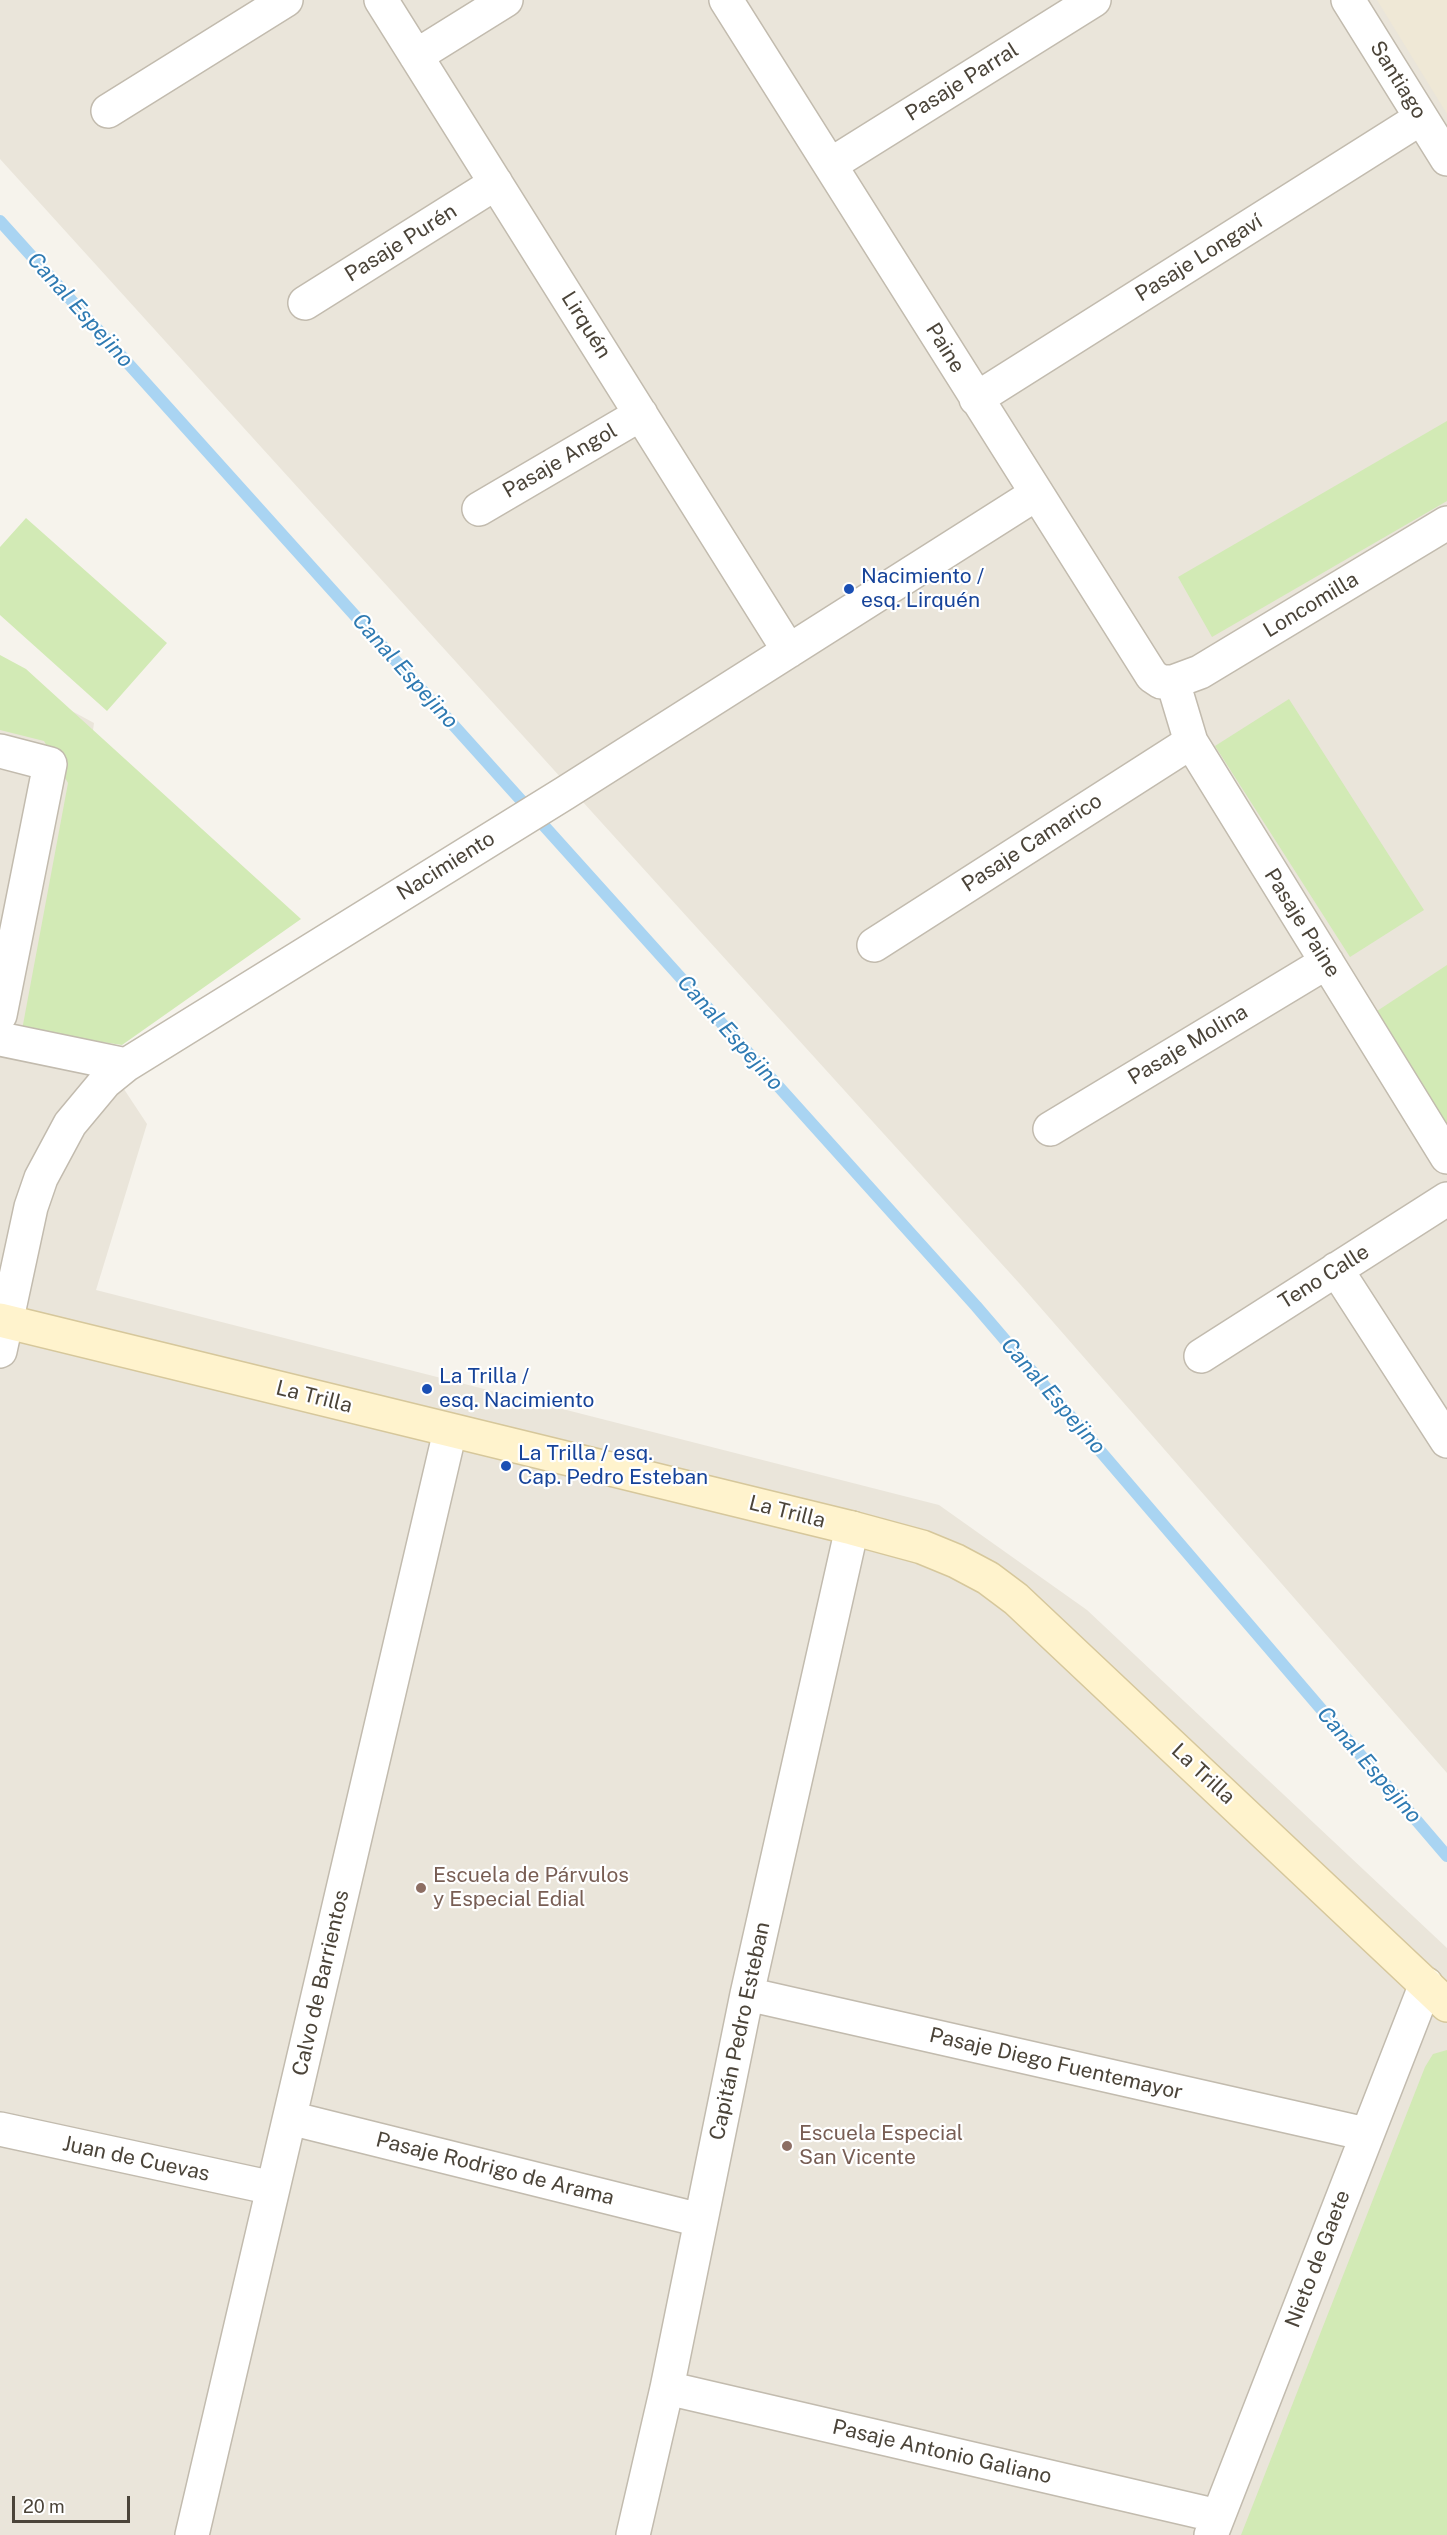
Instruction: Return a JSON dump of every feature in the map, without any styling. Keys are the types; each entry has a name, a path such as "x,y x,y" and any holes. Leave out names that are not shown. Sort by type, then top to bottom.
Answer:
{"street":[{"path":"108,111 286,0"},
{"name":"Lirquén","path":"381,0 789,651"},
{"path":"416,56 506,0"},
{"name":"Paine","path":"726,0 1142,663 1152,676 1161,682 1173,682"},
{"name":"Pasaje Parral","path":"830,165 1094,0"},
{"name":"Santiago","path":"1348,0 1447,159"},
{"name":"Pasaje Longaví","path":"976,399 1421,118"},
{"name":"Pasaje Purén","path":"305,303 496,183"},
{"name":"Pasaje Angol","path":"479,509 641,414"},
{"name":"Nacimiento","path":"2,1331 31,1207 50,1160 70,1124 87,1103 126,1065 565,793 1036,494"},
{"name":"Loncomilla","path":"1173,682 1186,679 1214,664 1447,523"},
{"name":"Pasaje Paine","path":"1173,682 1191,742 1447,1157"},
{"name":"Pasaje Camarico","path":"874,945 1191,742"},
{"path":"0,752 50,764 0,1015"},
{"name":"Pasaje Molina","path":"1050,1129 1327,962"},
{"path":"0,1039 126,1065"},
{"name":"Teno Calle","path":"1201,1356 1447,1199"},
{"path":"1336,1269 1447,1441"},
{"name":"La Trilla","path":"2,1331 450,1431 852,1528 922,1547 956,1561 988,1578 1016,1599 1436,1994"},
{"name":"Calvo de Barrientos","path":"192,2535 450,1431"},
{"name":"Capitán Pedro Esteban","path":"633,2535 667,2388 747,1994 852,1528"},
{"name":"Pasaje Diego Fuentemayor","path":"747,1994 1366,2134"},
{"name":"Nieto de Gaete","path":"1214,2526 1366,2134 1436,1994"},
{"name":"Pasaje Rodrigo de Arama","path":"290,2118 700,2220"},
{"name":"Juan de Cuevas","path":"0,2129 273,2188"},
{"name":"Pasaje Antonio Galiano","path":"667,2388 1214,2526"}],"shaded area":[{"path":"0,0 1447,0 1447,1773 1019,1283 0,159"},
{"path":"1377,0 1447,0 1447,114"},
{"path":"0,672 94,723 58,989 147,1124 96,1290 939,1505 1087,1610 1447,1948 1447,2535 0,2535"}],"green space":[{"path":"1447,421 1447,501 1212,637 1178,577"},
{"path":"26,518 167,643 107,711 0,615 0,547"},
{"path":"0,655 26,669 301,919 122,1045 22,1030 68,783 44,741 0,730"},
{"path":"1289,699 1424,910 1350,957 1215,746"},
{"path":"1447,965 1447,1124 1374,1013"},
{"path":"1447,2050 1447,2535 1241,2535 1425,2067 1433,2054"}],"waterway":[{"name":"Canal Espejino","path":"0,221 976,1306 1447,1856"}],"place":[{"name":"Nacimiento / esq. Lirquén","path":"849,589"},
{"name":"La Trilla / esq. Nacimiento","path":"427,1389"},
{"name":"La Trilla / esq. Cap. Pedro Esteban","path":"506,1466"},
{"name":"Escuela de Párvulos y Especial Edial","path":"421,1888"},
{"name":"Escuela Especial San Vicente","path":"787,2146"}]}
